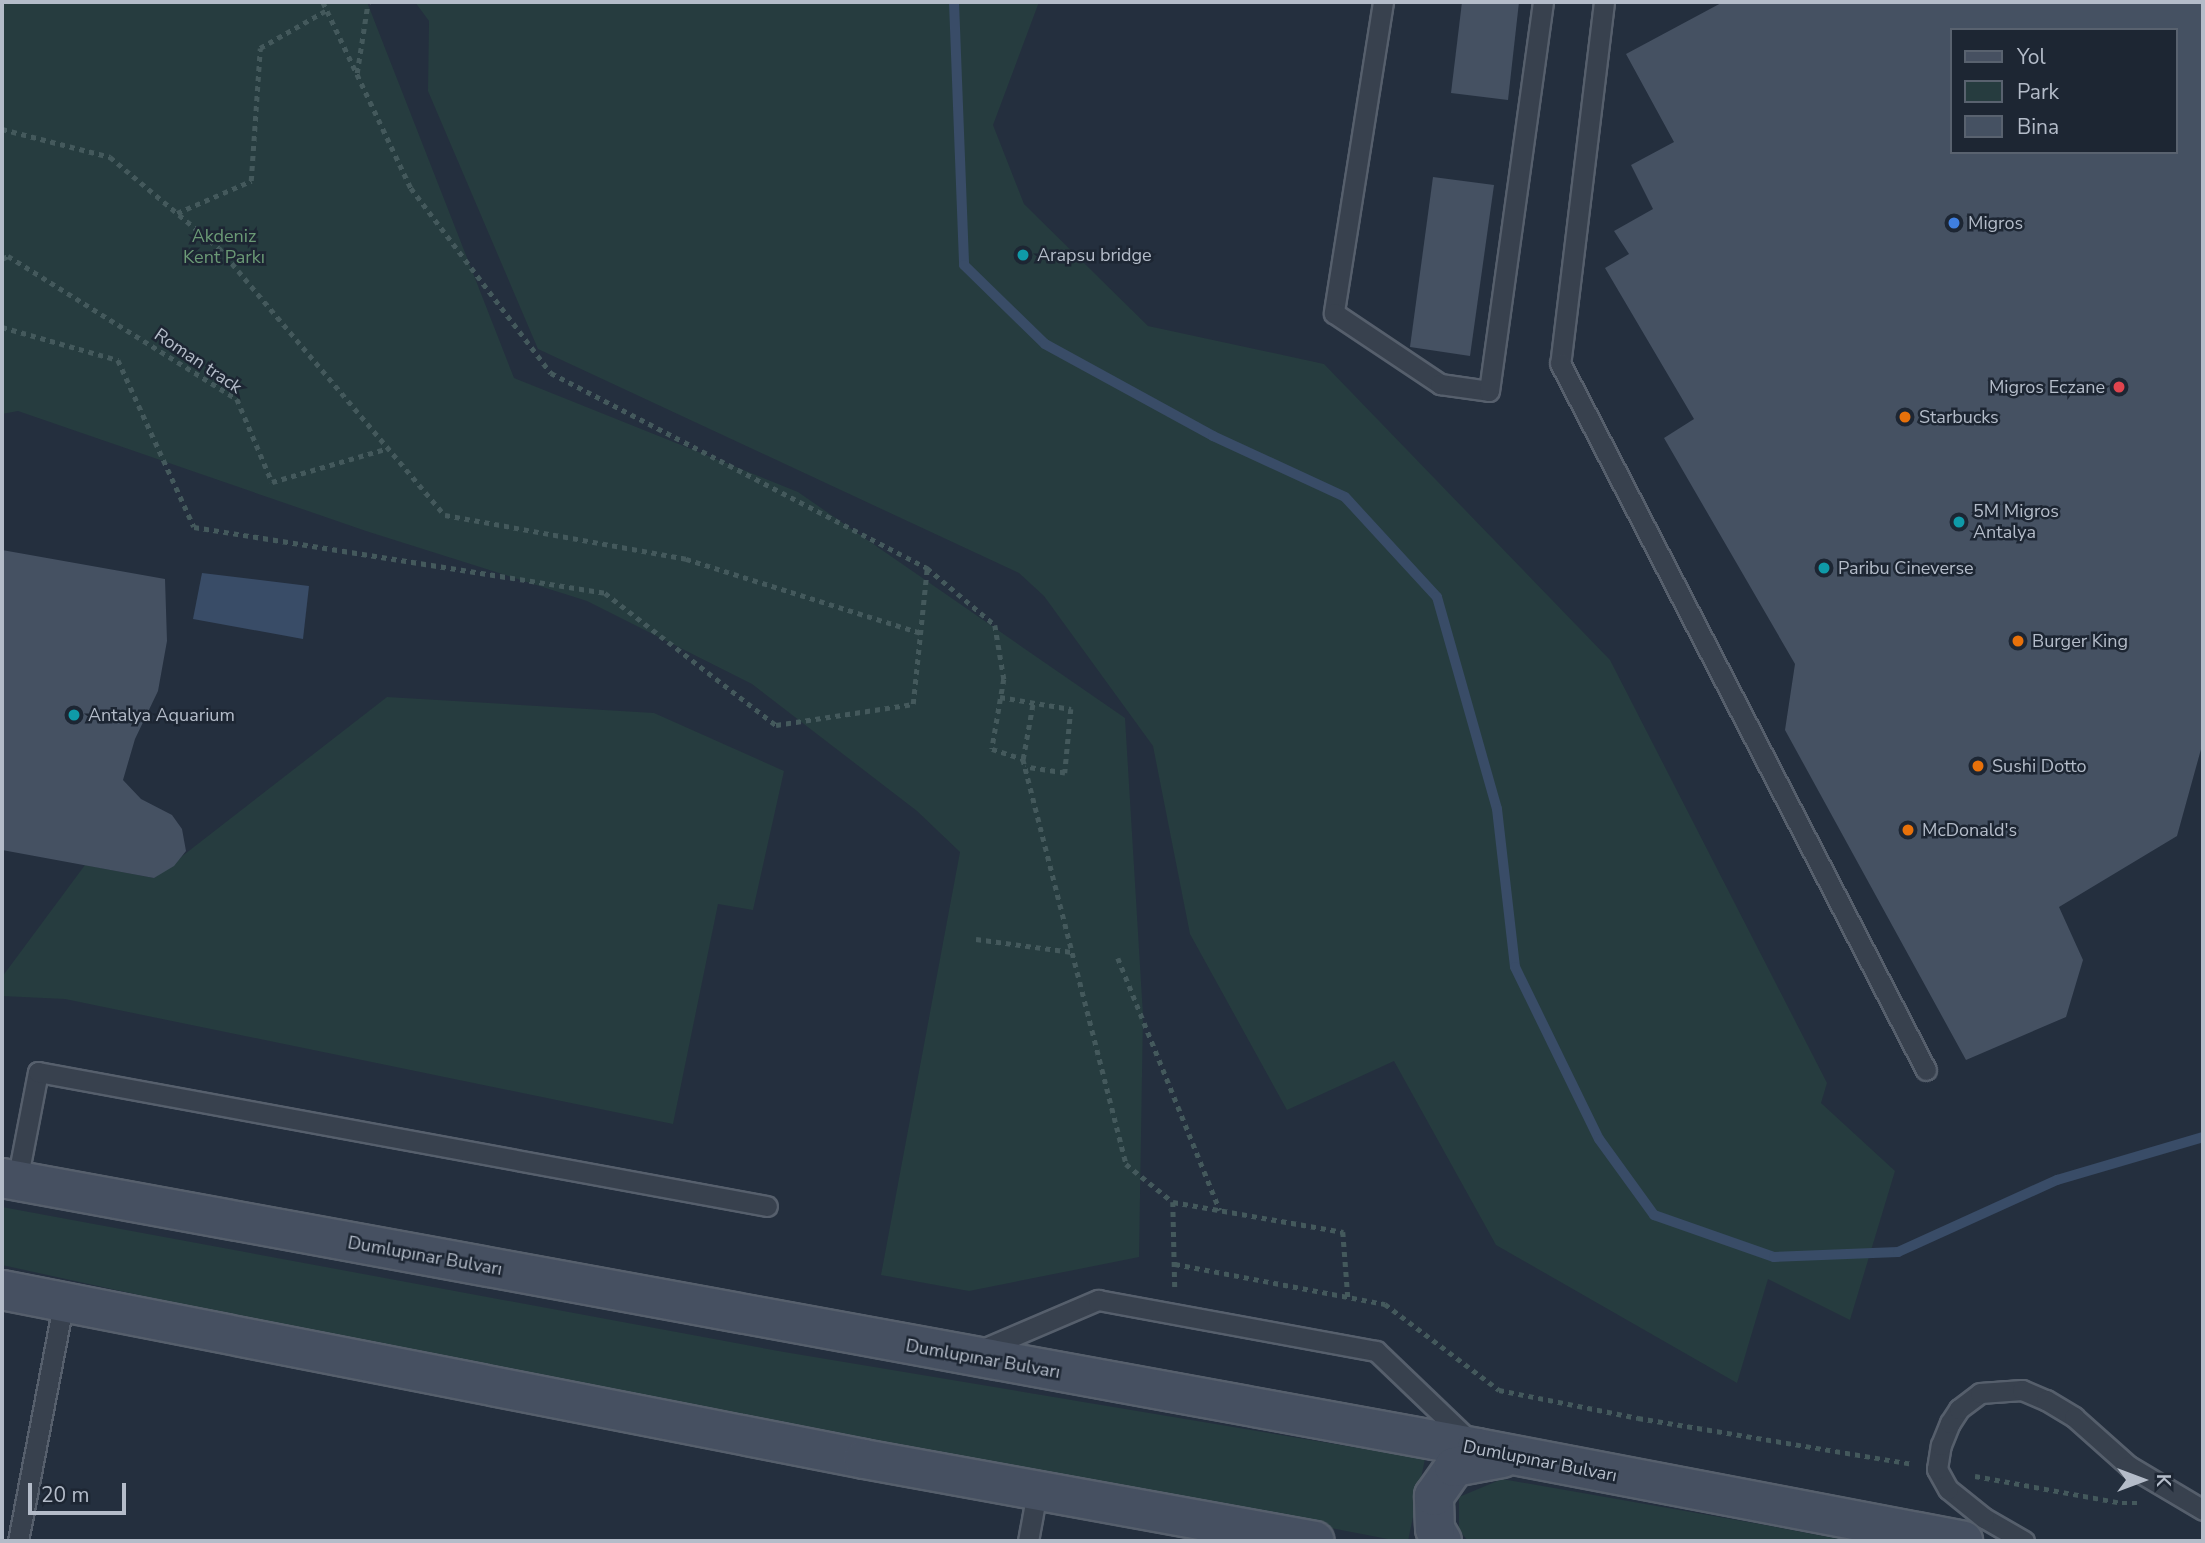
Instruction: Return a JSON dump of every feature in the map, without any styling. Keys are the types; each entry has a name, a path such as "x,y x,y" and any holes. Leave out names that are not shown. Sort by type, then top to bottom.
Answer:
{"main road":[{"name":"Dumlupınar Bulvarı","path":"9,1180 1494,1452 1963,1541"},
{"path":"2,1290 1037,1492 1315,1541"},
{"path":"1442,1541 1435,1529 1434,1496 1454,1467 1494,1452"}],"lane":[{"path":"1382,2 1334,313 1440,384 1489,391 1543,2"},
{"path":"1604,2 1560,363 1926,1070"},
{"path":"9,1180 38,1072 766,1206"},
{"path":"966,1356 1098,1300 1176,1314 1376,1351 1494,1452"},
{"path":"18,1541 63,1304"},
{"path":"2024,1541 1984,1518 1948,1489 1937,1469 1941,1445 1950,1423 1968,1401 1980,1393 2022,1390 2046,1400 2074,1417 2129,1466 2203,1510"},
{"path":"1028,1541 1037,1492"}],"path":[{"path":"323,2 411,188 551,373 927,568 995,625 1004,679 992,749 1023,759"},
{"path":"357,73 368,2"},
{"path":"177,213 251,181 260,48 327,10"},
{"path":"2,129 110,157 219,248 445,515 686,559 921,633"},
{"name":"Roman track","path":"2,259 8,257 237,399 272,482 388,448"},
{"path":"2,327 118,360 194,527 605,593 776,725 913,704 927,568"},
{"path":"1000,698 1071,709 1065,772 1025,767"},
{"path":"1033,703 1023,759 1126,1164 1173,1202 1343,1232 1348,1297"},
{"path":"976,939 1072,952"},
{"path":"1118,958 1220,1210"},
{"path":"1173,1202 1176,1314"},
{"path":"1175,1264 1385,1304 1499,1390 1638,1419 2134,1504 2154,1482"}],"green space":[{"name":"Akdeniz Kent Parkı","path":"2,2 367,2 514,378 798,492 1125,718 1143,1015 1139,1257 969,1291 881,1275 960,852 917,811 752,684 587,601 366,531 18,411 2,414"},
{"path":"415,2 1039,2 993,125 1024,204 1148,326 1324,364 1610,660 1827,1083 1821,1103 1895,1171 1850,1320 1768,1279 1737,1383 1496,1245 1394,1061 1287,1110 1190,934 1153,746 1044,596 1019,573 538,349 428,91 429,21"},
{"path":"387,697 654,713 784,771 753,910 718,904 673,1124 65,999 2,996 2,977 85,865 154,878"},
{"path":"2,1207 784,1352 1425,1459 1408,1541 1398,1541 221,1313 2,1265"},
{"path":"1502,1479 1850,1541 1468,1541 1459,1530 1459,1497"}],"water":[{"path":"202,573 309,586 303,639 193,619"}],"building":[{"path":"1462,2 1519,2 1508,100 1451,93"},
{"name":"5M Migros Antalya","path":"1723,2 2203,2 2203,742 2177,836 2059,907 2083,960 2066,1017 1966,1060 1785,730 1795,664 1664,438 1694,419 1605,268 1629,254 1614,231 1653,209 1631,165 1674,142 1626,54"},
{"path":"1433,177 1494,185 1470,356 1410,347"},
{"name":"Antalya Aquarium","path":"2,550 165,579 167,641 158,691 135,739 123,780 141,799 172,815 182,829 186,851 174,866 154,878 2,850"}],"waterway":[{"path":"954,2 964,265 1045,344 1213,436 1345,497 1437,597 1497,809 1515,967 1599,1139 1654,1215 1774,1257 1898,1252 2057,1180 2203,1137"}],"place":[{"name":"Migros","path":"1954,223"},
{"name":"Arapsu bridge","path":"1023,255"},
{"name":"Migros Eczane","path":"2119,387"},
{"name":"Starbucks","path":"1905,417"},
{"name":"5M Migros Antalya","path":"1959,522"},
{"name":"Paribu Cineverse","path":"1824,568"},
{"name":"Burger King","path":"2018,641"},
{"name":"Antalya Aquarium","path":"74,715"},
{"name":"Sushi Dotto","path":"1978,766"},
{"name":"McDonald's","path":"1908,830"}]}
